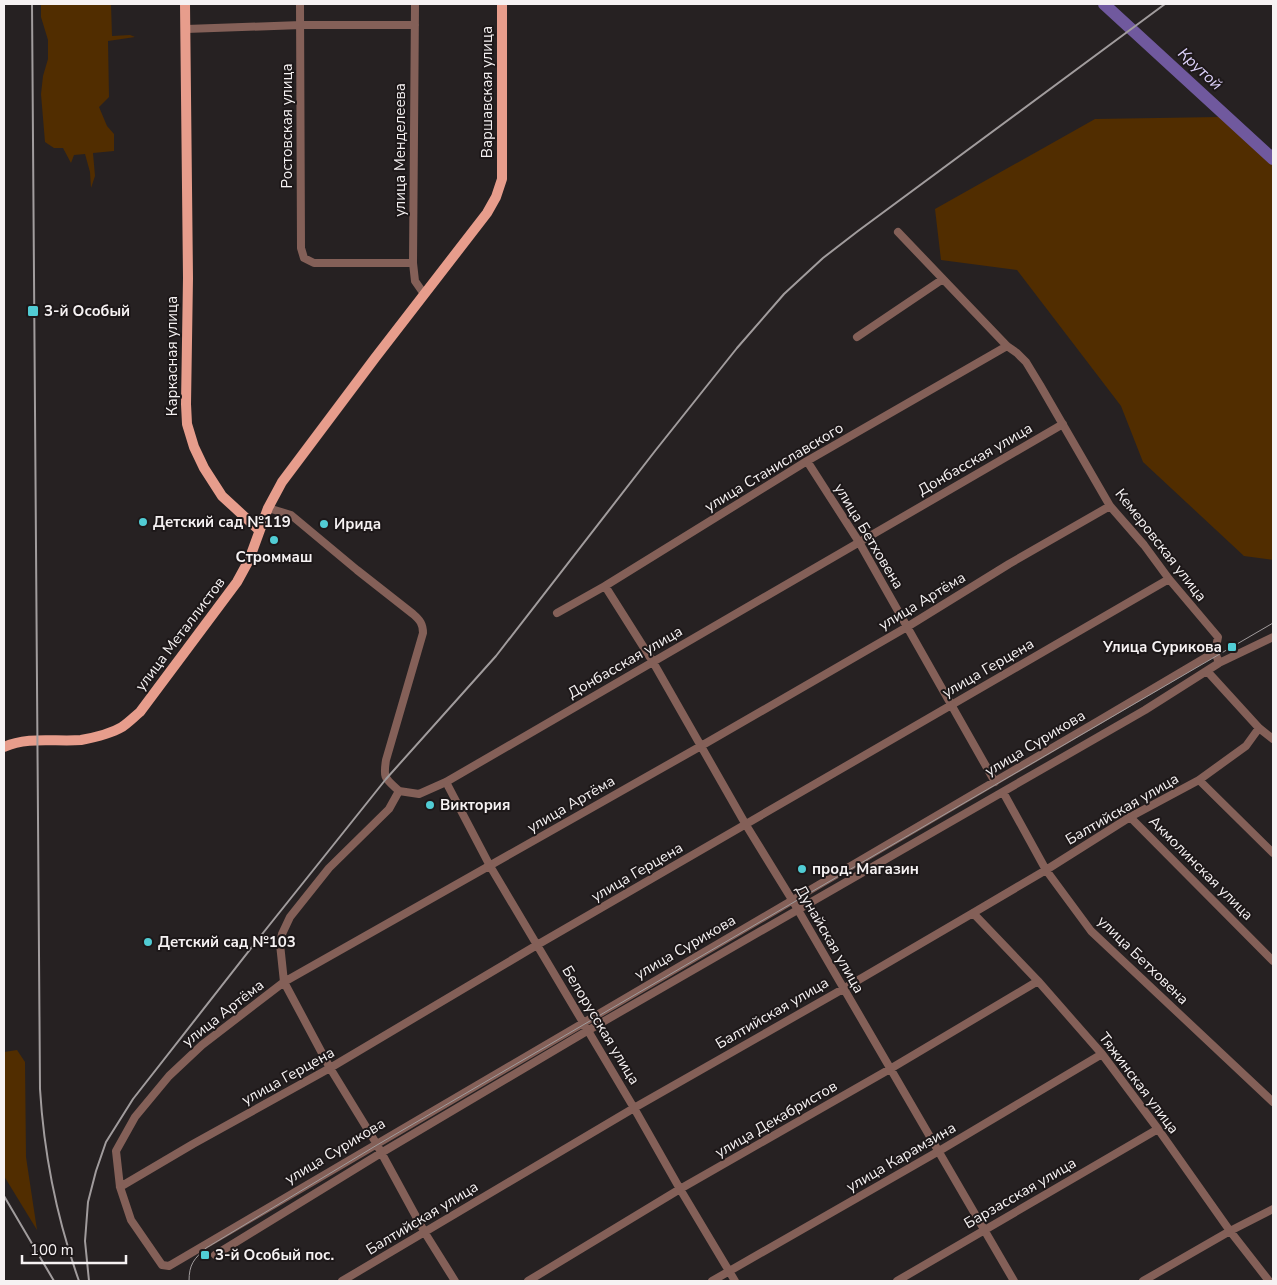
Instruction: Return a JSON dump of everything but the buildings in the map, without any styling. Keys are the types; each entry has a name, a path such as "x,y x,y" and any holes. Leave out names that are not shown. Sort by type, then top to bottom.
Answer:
{"main road":[{"name":"Каркасная улица","path":"185,4 188,278 187,424 194,448 222,496 259,530"},
{"name":"Варшавская улица","path":"502,4 502,180"},
{"name":"улица Металлистов","path":"4,747 23,741 81,740 121,728 140,712 237,582 249,560 268,508 282,482 487,213 496,197 502,180"}],"street":[{"name":"Ростовская улица","path":"300,4 301,248 304,258 314,263 413,263"},
{"name":"улица Менделеева","path":"415,4 413,263 415,281 424,294"},
{"path":"186,29 301,25 415,25"},
{"name":"Кемеровская улица","path":"898,232 1007,346 1026,362 1110,506 1218,637 1215,652 1219,663"},
{"path":"857,337 943,279"},
{"name":"улица Станиславского","path":"557,613 807,462 1007,346"},
{"name":"Донбасская улица","path":"399,791 419,794 446,782 1063,424"},
{"name":"улица Бетховена","path":"807,462 858,542 996,782"},
{"name":"улица Артёма","path":"169,1266 162,1265 131,1220 120,1187 116,1151 135,1117 169,1076 202,1045 284,982 701,746 907,627 1009,564 1110,506"},
{"path":"268,508 292,515 356,570 414,614 423,625 386,760 384,774 386,779 399,791 389,809 330,868 290,917 282,934 280,944 284,982 330,1068 376,1143 425,1233 455,1281"},
{"name":"улица Герцена","path":"120,1187 330,1068 537,945 1169,579"},
{"name":"Дунайская улица","path":"604,586 653,662 1014,1281"},
{"name":"улица Сурикова","path":"215,1255 381,1152 587,1031 1145,710 1219,663 1273,637"},
{"name":"улица Сурикова","path":"169,1266 1215,652"},
{"path":"1207,671 1259,728 1273,739"},
{"name":"Балтийская улица","path":"342,1281 634,1108 974,913 1130,817 1199,780 1246,746 1259,728"},
{"path":"1199,780 1273,853"},
{"name":"Белорусская улица","path":"446,782 490,866 735,1281"},
{"name":"улица Бетховена","path":"1003,792 1046,870 1091,931 1273,1102"},
{"name":"Акмолинская улица","path":"1130,817 1273,961"},
{"name":"Тяжинская улица","path":"974,913 1038,981 1102,1054 1230,1231 1269,1281"},
{"name":"улица Декабристов","path":"528,1281 680,1189 890,1069 1038,981"},
{"name":"улица Карамзина","path":"712,1281 939,1151 1102,1054"},
{"name":"Барзасская улица","path":"897,1281 1158,1129"},
{"path":"1143,1281 1230,1231 1273,1209"}],"shaded area":[{"path":"41,4 111,4 112,36 130,35 135,37 108,41 109,97 99,107 107,126 114,134 114,151 93,153 95,176 91,188 90,172 85,154 74,155 71,163 63,148 54,148 45,142 41,94 43,76 48,59 48,40 41,17"},
{"path":"1219,117 1273,158 1273,560 1244,556 1143,462 1121,406 1017,270 941,260 935,209 1095,119"},
{"path":"17,1050 25,1062 26,1157 37,1230 4,1176 4,1052"}],"waterway":[{"name":"Крутой","path":"1104,4 1273,159"}],"tram line":[{"path":"189,1281 193,1262 206,1248 377,1145 1273,623"}],"railway":[{"path":"32,4 40,1089 48,1162 64,1234 79,1281"},
{"path":"89,1281 85,1241 88,1202 106,1142 133,1099 386,779 496,656 737,348 784,294 823,258 1165,4"},
{"path":"4,1196 54,1281"}],"place":[{"name":"3-й Особый","path":"33,311"},
{"name":"Детский сад №119","path":"143,522"},
{"name":"Ирида","path":"324,524"},
{"name":"Строммаш","path":"274,540"},
{"name":"Улица Сурикова","path":"1232,647"},
{"name":"Виктория","path":"430,805"},
{"name":"прод. Магазин","path":"802,869"},
{"name":"Детский сад №103","path":"148,942"},
{"name":"3-й Особый пос.","path":"205,1255"}]}
